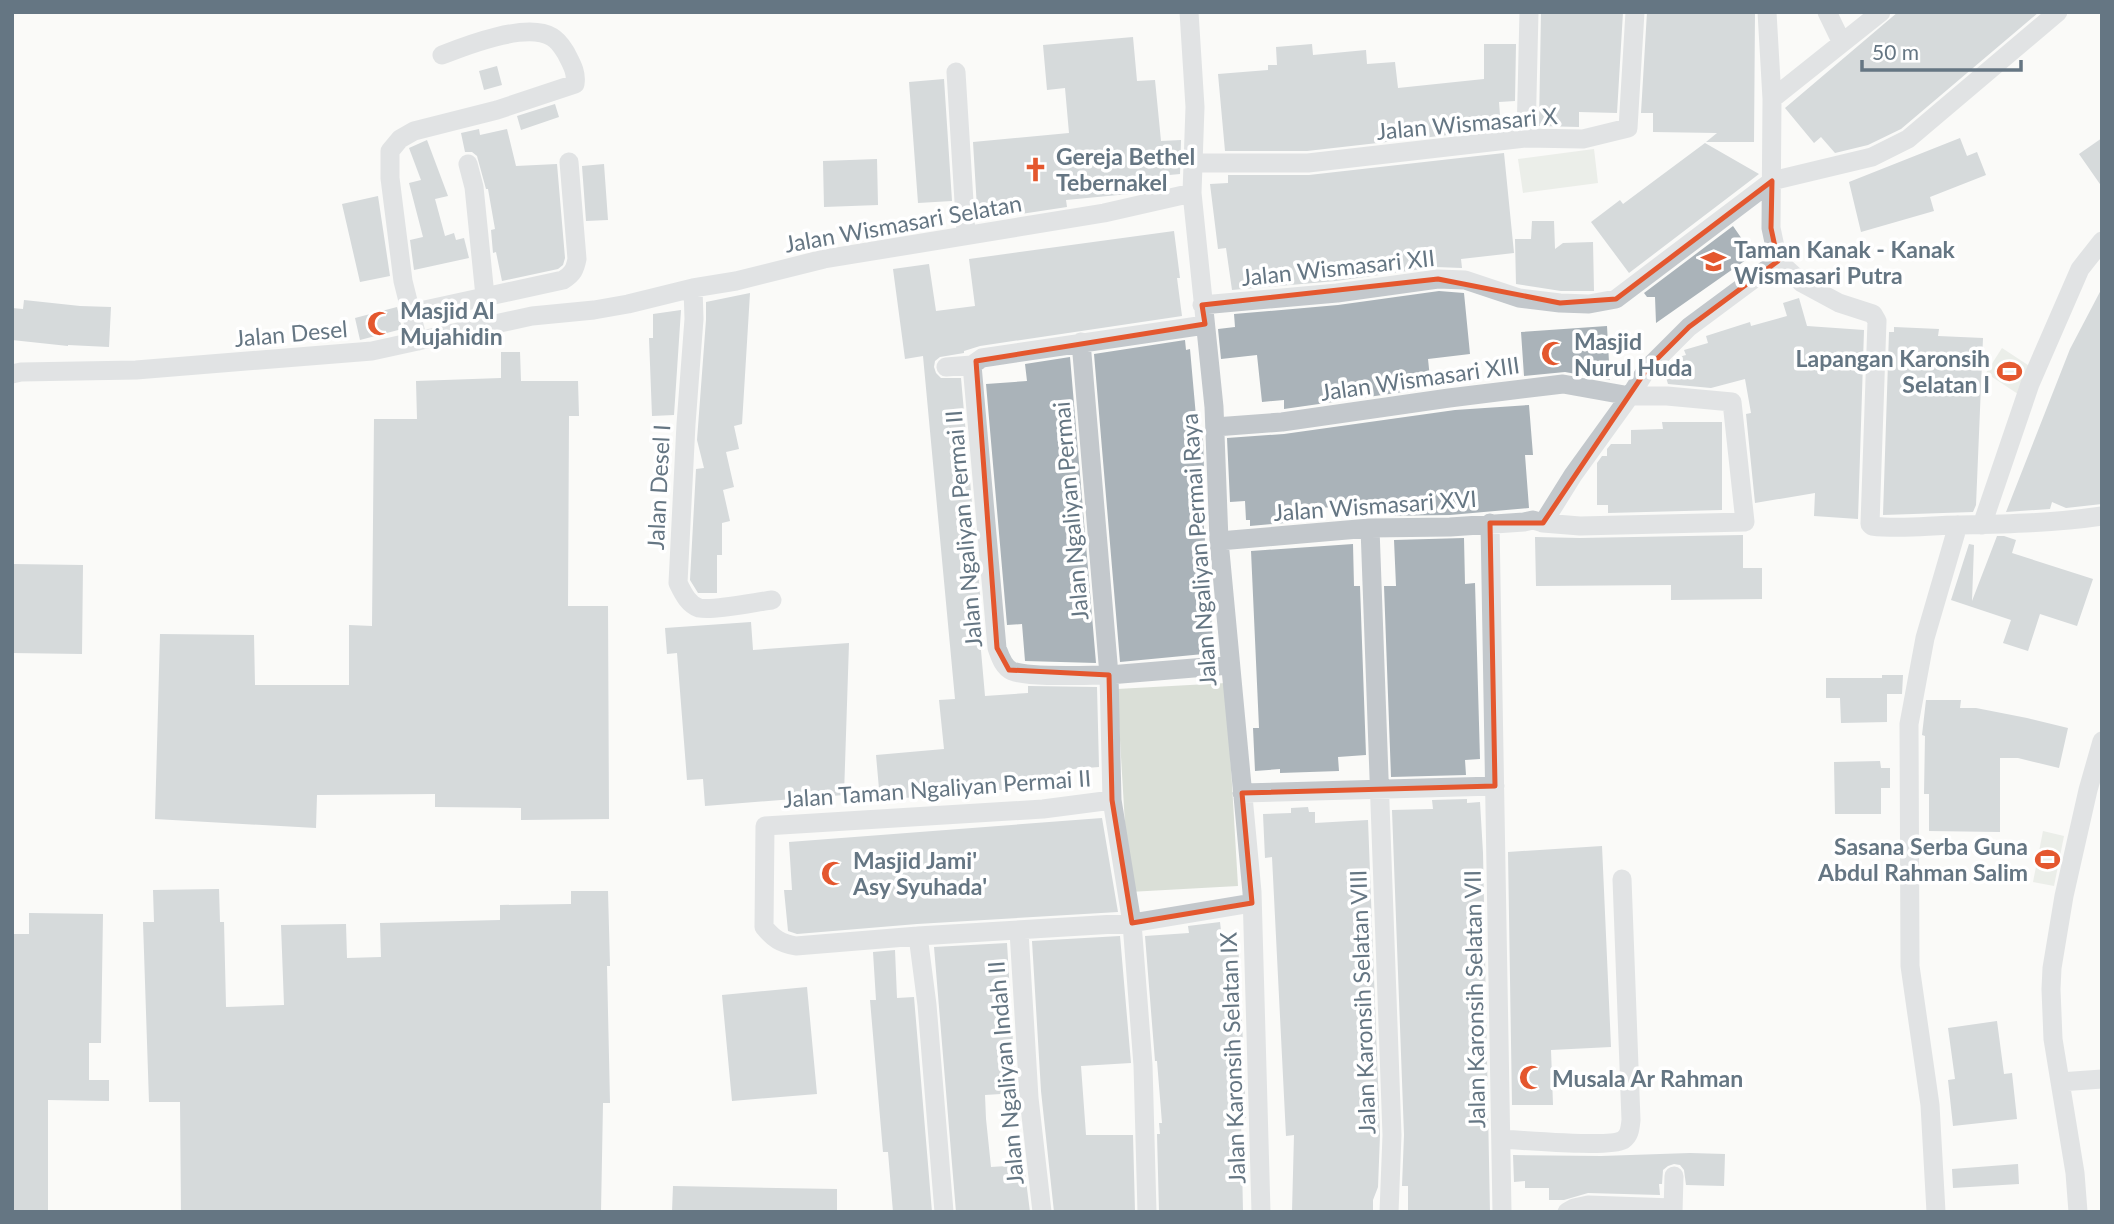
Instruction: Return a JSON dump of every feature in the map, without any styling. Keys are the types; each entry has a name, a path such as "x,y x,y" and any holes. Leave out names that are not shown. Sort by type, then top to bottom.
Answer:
{"street":[{"path":"1189,12 1195,107 1192,193"},
{"path":"1526,138 1529,12"},
{"name":"Jalan Wismasari X","path":"1193,163 1308,163 1526,138 1583,139 1628,128 1635,12"},
{"path":"1767,12 1772,99 1770,228 1778,261 1802,283 1839,303 1872,314 1877,321 1871,525 1882,528 1913,528 2064,522 2102,516"},
{"path":"1827,12 1842,43"},
{"path":"1772,99 1881,12"},
{"path":"1772,181 1872,157 1908,139 2058,12"},
{"path":"418,341 403,281 390,178 390,151 400,139 414,131 498,110 546,94 575,83 576,75 561,44 550,36 535,33 516,33 480,40 442,55"},
{"path":"956,72 966,234"},
{"path":"411,313 564,280 570,276 577,259 569,162"},
{"path":"468,164 475,198 485,296"},
{"name":"Jalan Wismasari XII","path":"946,367 972,365 982,358 1081,342 1203,315 1438,279 1465,280 1519,298 1560,303 1589,304 1616,299 1772,181"},
{"name":"Jalan Wismasari Selatan","path":"693,288 736,281 824,259 1104,213 1192,193"},
{"name":"Jalan Ngaliyan Permai Raya","path":"1192,193 1215,427 1219,541 1252,904"},
{"path":"1982,525 2030,384 2080,269 2102,242"},
{"path":"1538,521 1647,369 1689,327 1778,261"},
{"name":"Jalan Desel","path":"12,374 136,370 372,351 532,316 594,310 693,288"},
{"name":"Jalan Desel I","path":"693,288 694,319 678,583 686,600 698,607 772,600"},
{"name":"Jalan Ngaliyan Permai","path":"1081,342 1108,675"},
{"name":"Jalan Ngaliyan Permai II","path":"972,365 997,648 1001,661 1009,670 1025,674 1108,675 1230,665"},
{"name":"Jalan Wismasari XIII","path":"1215,427 1282,422 1563,384 1630,396 1732,401 1745,522 1580,526 1538,521"},
{"name":"Jalan Wismasari XVI","path":"1219,541 1370,528 1450,527 1538,521"},
{"name":"Jalan Karonsih Selatan VII","path":"1490,523 1502,1212"},
{"path":"1936,1212 1930,1105 1910,966 1909,724 1925,638 1958,525"},
{"name":"Jalan Karonsih Selatan VIII","path":"1370,528 1392,1135 1390,1212"},
{"path":"1108,675 1112,800 1132,923 1143,1065 1147,1212"},
{"path":"2078,1212 2075,1173 2051,1013 2052,968 2073,853 2102,741"},
{"path":"1242,793 1495,786"},
{"name":"Jalan Taman Ngaliyan Permai II","path":"918,936 796,946 774,939 764,927 765,826 1043,808 1112,800"},
{"path":"1501,1139 1617,1142 1625,1139 1630,1132 1622,879"},
{"path":"944,1212 927,1005 918,936 1132,923 1252,904"},
{"name":"Jalan Karonsih Selatan IX","path":"1252,904 1261,1212"},
{"name":"Jalan Ngaliyan Indah II","path":"1019,931 1029,1098 1042,1212"},
{"path":"2060,1082 2102,1079"},
{"path":"1567,1212 1588,1205 1673,1210 1674,1176"}],"highlighted area":[{"path":"1772,181 1771,228 1778,261 1689,327 1647,369 1543,523 1490,523 1495,786 1242,793 1252,903 1132,923 1112,800 1109,675 1009,670 997,648 976,361 1205,324 1202,305 1438,279 1560,303 1616,299"}],"shaded area":[{"path":"1594,149 1598,183 1523,193 1518,159"},
{"name":"Lapangan Karonsih Selatan I","path":"2002,348 2034,369 2018,394 1986,373"},
{"path":"1226,683 1238,886 1129,892 1117,689"},
{"name":"Sasana Serba Guna Abdul Rahman Salim","path":"2043,831 2064,836 2054,886 2033,882"}],"building":[{"path":"1541,12 1623,12 1617,113 1579,112 1579,127 1539,126"},
{"path":"1647,12 1755,12 1754,142 1706,142 1717,133 1653,132 1653,113 1641,113"},
{"path":"1898,12 2039,12 1901,129 1868,145 1835,153 1821,137 1814,143 1785,108"},
{"path":"1133,37 1137,81 1155,80 1161,141 1181,140 1180,174 1137,178 1139,193 1066,200 1067,207 1014,215 1013,205 977,208 973,142 1069,133 1065,88 1047,90 1043,45"},
{"path":"1312,44 1313,55 1366,50 1367,64 1395,62 1398,88 1484,79 1484,44 1516,44 1515,101 1499,102 1501,129 1307,151 1225,151 1218,74 1268,70 1268,65 1277,65 1276,47"},
{"path":"497,66 502,85 484,90 479,71"},
{"path":"944,79 952,201 918,203 909,82"},
{"path":"555,104 559,117 521,130 517,116"},
{"path":"479,129 480,135 507,129 516,166 557,164 565,258 558,269 502,281 496,252 493,253 491,230 495,229 488,189 477,156 472,152 465,152 461,133"},
{"path":"1960,138 1967,156 1977,152 1986,175 1930,197 1934,211 1861,232 1849,182"},
{"path":"2102,138 2102,187 2079,154"},
{"path":"427,140 448,196 435,199 445,236 454,233 456,240 464,238 469,258 414,270 410,240 423,237 409,183 421,180 409,148"},
{"path":"1705,143 1759,174 1629,273 1591,222 1620,200 1623,204"},
{"path":"1504,153 1514,253 1461,259 1462,268 1436,267 1336,281 1232,290 1226,248 1218,249 1210,184 1228,183 1228,175 1309,175"},
{"path":"877,159 878,205 824,207 823,161"},
{"path":"604,164 608,220 586,221 582,166"},
{"path":"378,196 390,276 360,282 342,204"},
{"path":"1532,221 1554,221 1555,249 1563,243 1593,242 1594,291 1561,291 1516,284 1515,239 1531,239"},
{"name":"Taman Kanak - Kanak Wismasari Putra","path":"1733,226 1753,255 1656,323 1655,297 1647,297 1644,293"},
{"path":"1174,231 1182,316 980,346 964,353 940,357 935,361 934,367 941,378 961,378 983,628 979,628 985,696 1028,693 1028,686 1097,687 1099,767 1060,770 1060,785 880,800 876,755 944,749 939,700 955,699 923,356 905,359 893,269 929,264 936,311 975,306 969,259"},
{"path":"2102,288 2102,504 2066,508 2052,502 2050,509 2006,512 2070,349"},
{"path":"1439,291 1464,293 1470,354 1428,359 1431,388 1284,409 1284,400 1262,402 1257,355 1221,359 1218,329 1235,327 1234,314 1338,305"},
{"path":"750,293 742,424 734,426 739,449 726,452 734,487 723,490 730,521 722,523 722,555 717,555 717,593 698,593 690,580 696,469 704,468 697,440 706,302"},
{"path":"1799,298 1807,326 1864,330 1858,519 1814,516 1815,493 1755,503 1746,414 1751,413 1745,379 1711,388 1668,384 1664,371 1673,369 1671,363 1675,358 1686,355 1684,350 1708,343 1706,336 1750,322 1751,326 1787,316 1783,303"},
{"path":"24,300 111,307 109,347 12,340 12,308 23,309"},
{"name":"Masjid Al Mujahidin","path":"397,307 402,329 360,340 355,318"},
{"path":"681,310 674,415 652,416 649,338 653,338 653,314"},
{"name":"Masjid Nurul Huda","path":"1607,326 1610,380 1565,372 1524,376 1521,332"},
{"path":"1894,327 1939,329 1938,336 1983,338 1976,505 1973,512 1883,515 1889,332 1894,332"},
{"path":"1185,340 1186,350 1190,349 1198,439 1203,438 1205,503 1202,503 1214,653 1120,662 1094,354"},
{"path":"501,352 520,352 521,381 578,381 579,416 569,416 568,606 608,606 609,819 521,820 521,808 435,807 435,794 317,795 316,828 155,819 160,634 254,635 255,685 349,685 349,625 372,626 374,419 417,419 416,381 501,378"},
{"path":"1070,357 1096,663 1025,661 1022,624 1007,625 986,384 1027,381 1025,364"},
{"path":"1529,405 1533,455 1525,455 1529,508 1450,515 1372,516 1371,505 1284,510 1285,523 1250,526 1250,520 1246,520 1245,501 1230,502 1227,438 1284,434 1455,410"},
{"path":"1662,422 1722,422 1722,510 1608,513 1608,505 1597,505 1597,463 1602,456 1607,456 1607,449 1611,444 1631,444 1631,430 1663,429"},
{"path":"1743,535 1743,568 1762,568 1762,599 1671,600 1671,585 1536,586 1535,537"},
{"path":"1997,536 2016,540 2012,553 2093,579 2077,626 2040,614 2028,651 2003,643 2011,620 1951,600 1969,544 1974,545 1972,601"},
{"path":"1464,538 1465,584 1475,583 1480,759 1465,760 1466,775 1391,777 1384,586 1396,586 1394,540"},
{"path":"1353,544 1354,586 1360,586 1366,755 1338,757 1339,771 1255,771 1253,728 1259,728 1251,551"},
{"path":"12,564 83,565 82,654 12,653"},
{"path":"751,622 753,650 849,643 844,795 705,806 703,779 687,780 677,653 667,654 665,628"},
{"path":"1882,675 1903,675 1902,694 1887,694 1887,722 1841,723 1840,698 1826,698 1826,678 1882,678"},
{"path":"1926,700 1961,700 1960,708 1976,708 2068,728 2059,768 2018,758 2000,758 2000,832 1929,831 1929,794 1924,794 1925,736 1922,735"},
{"path":"1880,761 1881,768 1890,768 1890,788 1881,788 1881,814 1835,814 1834,762"},
{"path":"1467,799 1467,803 1480,802 1483,853 1490,1212 1408,1212 1408,1186 1402,1186 1404,1135 1392,810 1433,809 1432,800"},
{"path":"1308,807 1309,812 1315,812 1315,823 1368,820 1380,1135 1378,1187 1373,1200 1373,1212 1292,1212 1294,1135 1286,1136 1272,857 1265,858 1263,814 1291,813 1291,808"},
{"path":"1102,818 1118,912 797,934 788,931 784,890 792,890 789,842"},
{"path":"1602,846 1611,1047 1551,1050 1553,1105 1512,1105 1508,852"},
{"path":"219,889 220,922 224,922 226,1007 284,1005 281,925 346,924 347,958 381,957 380,923 500,920 500,905 571,904 571,891 608,891 610,1103 603,1103 601,1212 181,1212 180,1102 149,1102 143,922 154,922 153,890"},
{"path":"29,913 103,914 101,1043 89,1043 89,1080 109,1080 109,1101 48,1100 48,1212 12,1212 12,934 29,934"},
{"path":"1220,922 1223,948 1238,947 1240,971 1246,1118 1241,1118 1243,1212 1159,1212 1157,1134 1160,1134 1159,1123 1162,1123 1145,936 1189,933 1188,926"},
{"path":"1120,936 1131,1063 1081,1066 1086,1135 1133,1135 1135,1212 1054,1212 1041,1091 1032,941"},
{"path":"1007,943 1016,1093 985,1095 986,1119 991,1167 1024,1165 1030,1212 956,1212 934,947"},
{"path":"895,950 897,998 914,997 932,1212 893,1212 888,1152 883,1152 870,1000 876,1000 873,952"},
{"path":"807,987 817,1094 732,1101 722,995"},
{"path":"1997,1021 2004,1074 2012,1073 2017,1119 1953,1126 1948,1080 1955,1079 1948,1028"},
{"path":"1725,1154 1724,1186 1686,1185 1684,1170 1680,1165 1674,1164 1663,1170 1662,1184 1659,1184 1660,1195 1588,1193 1564,1200 1549,1200 1549,1188 1525,1188 1525,1181 1514,1182 1513,1155"},
{"path":"2018,1164 2019,1184 1953,1188 1952,1169"},
{"path":"673,1186 837,1189 837,1212 672,1212"}],"place":[{"name":"Gereja Bethel Tebernakel","path":"1036,169"},
{"name":"Taman Kanak - Kanak Wismasari Putra","path":"1714,262"},
{"name":"Masjid Al Mujahidin","path":"380,323"},
{"name":"Masjid Nurul Huda","path":"1554,354"},
{"name":"Lapangan Karonsih Selatan I","path":"2010,371"},
{"name":"Sasana Serba Guna Abdul Rahman Salim","path":"2048,859"},
{"name":"Masjid Jami' Asy Syuhada'","path":"833,873"},
{"name":"Musala Ar Rahman","path":"1532,1078"}]}
